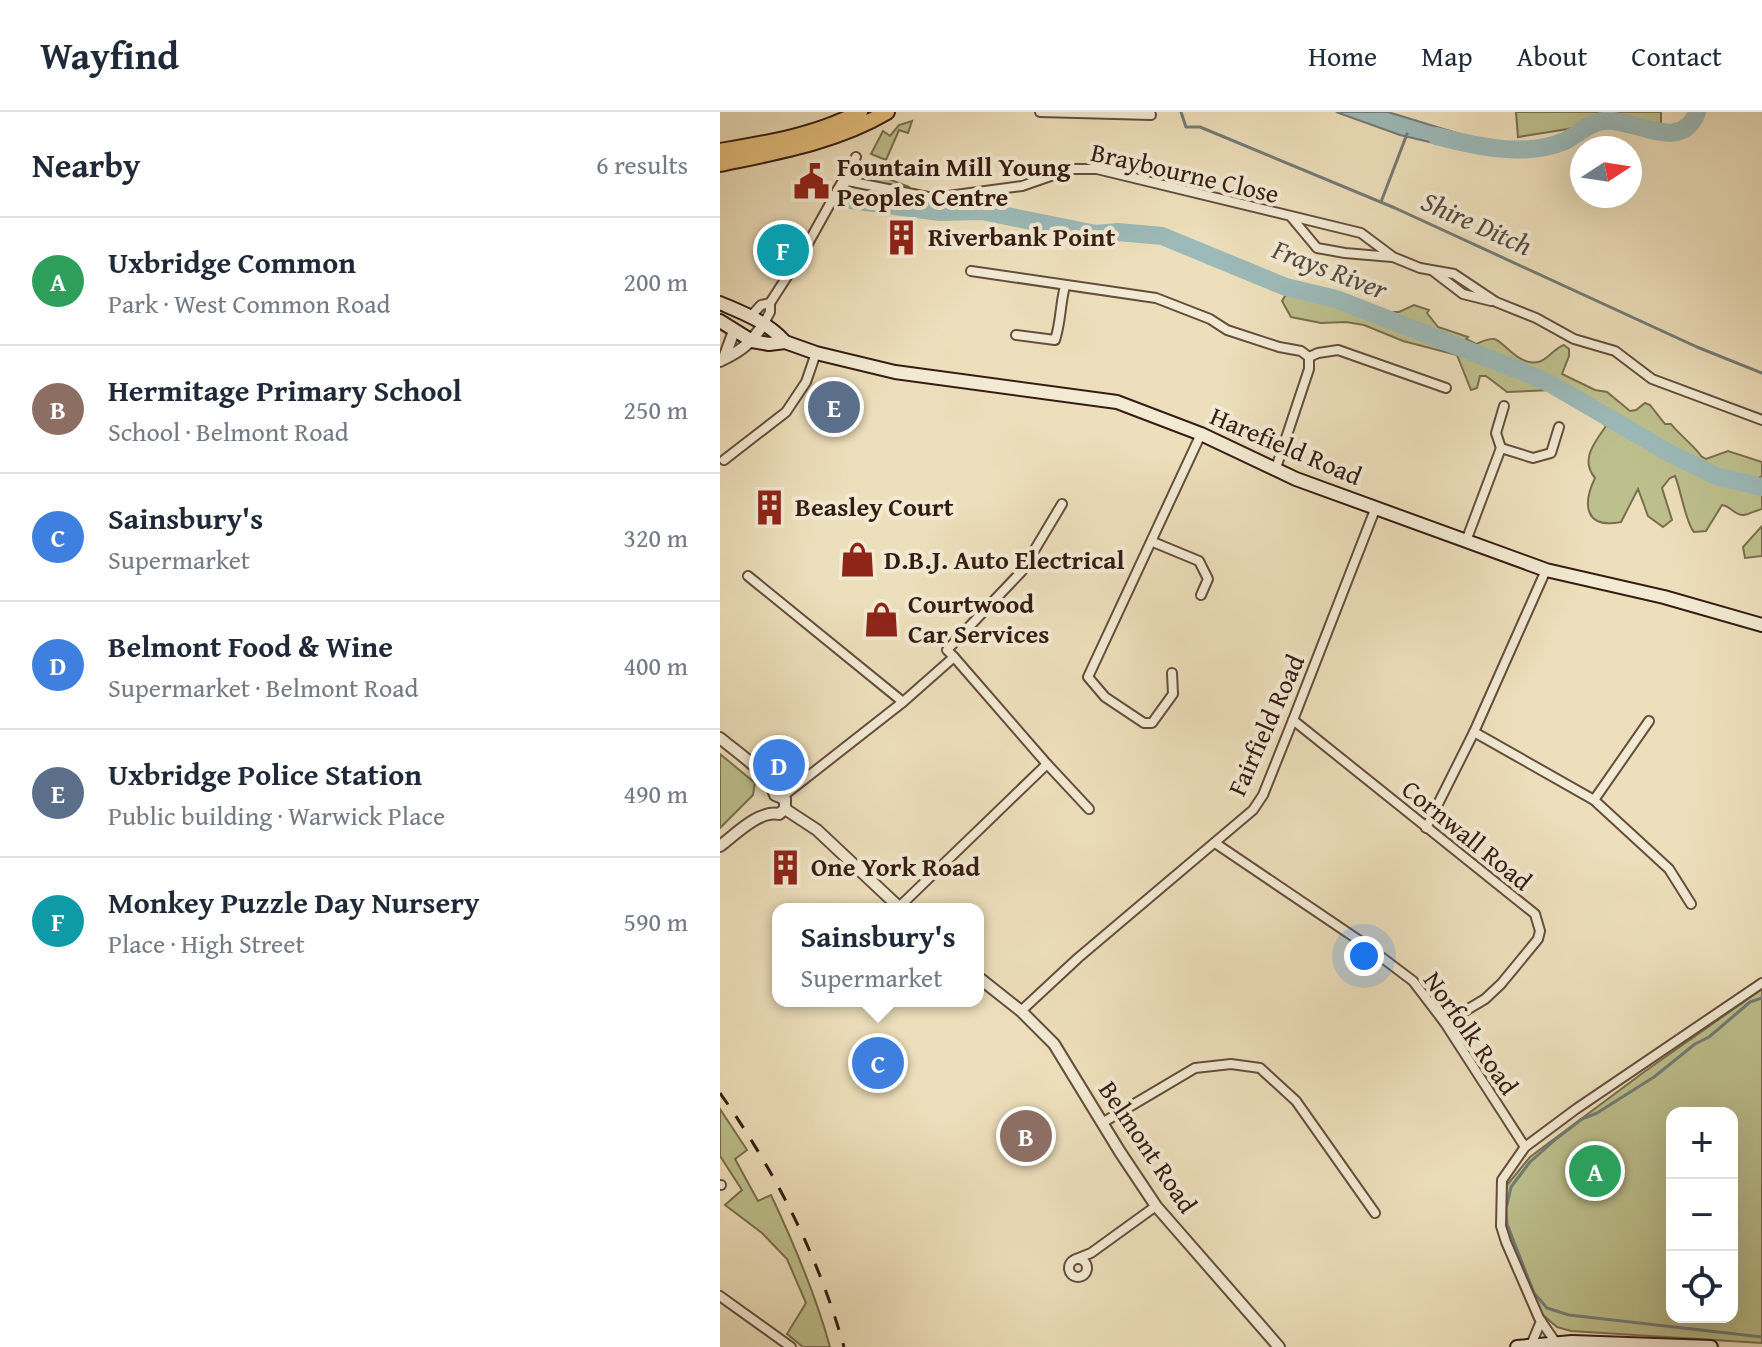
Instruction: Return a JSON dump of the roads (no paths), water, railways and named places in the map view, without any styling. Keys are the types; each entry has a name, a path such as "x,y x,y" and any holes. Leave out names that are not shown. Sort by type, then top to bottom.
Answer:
{"main road":[{"path":"720,151 768,143 835,125 860,112"},
{"path":"720,164 832,138 887,112"},
{"name":"Harefield Road","path":"720,303 751,316 776,332 785,342"},
{"name":"Harefield Road","path":"720,321 752,341 769,344 785,342 816,353 921,376 1117,402 1201,434 1275,471 1546,570 1664,597 1762,625"},
{"path":"1524,1346 1556,1343 1711,1347"}],"street":[{"path":"1040,112 1151,115"},
{"path":"722,360 733,357 752,341 763,325 770,312 770,303 806,247 856,157"},
{"name":"Braybourne Close","path":"838,189 848,181 933,198 1022,186 1071,169 1097,169 1361,233 1393,257"},
{"name":"Braybourne Close","path":"1292,218 1317,248 1393,257 1432,270 1463,294 1496,302 1536,318 1574,339 1615,351 1652,379 1762,420"},
{"path":"971,271 1156,298 1210,319 1227,330 1301,351 1309,357"},
{"path":"1016,335 1055,340 1061,321 1059,308 1065,286"},
{"path":"751,316 761,305 770,303"},
{"path":"722,360 734,331"},
{"path":"1309,357 1338,350 1446,388"},
{"path":"724,460 786,412 806,382 816,353"},
{"path":"1275,471 1309,369 1309,357"},
{"path":"1466,541 1501,448 1496,433 1504,406"},
{"path":"1501,448 1533,458 1551,453 1559,427"},
{"path":"1172,673 1173,694 1152,723 1144,723 1105,697 1088,677 1201,434"},
{"path":"1062,504 1022,571 947,650 1089,809"},
{"name":"Fairfield Road","path":"1021,1011 1078,958 1253,810 1263,795 1376,507"},
{"path":"1153,542 1199,561 1208,579 1201,595"},
{"path":"1426,828 1474,732 1546,570"},
{"path":"748,576 903,702"},
{"path":"772,812 768,803 903,702 954,657"},
{"name":"Cornwall Road","path":"1293,720 1535,914 1540,931 1538,939 1501,984 1485,999 1445,1023"},
{"path":"1594,800 1649,721"},
{"path":"1474,732 1594,800 1669,869 1691,904"},
{"path":"720,738 786,801 785,809 779,814 772,812 742,828 720,846"},
{"path":"905,903 1047,764"},
{"path":"785,809 817,830 895,903"},
{"name":"Norfolk Road","path":"1215,843 1360,941 1413,981 1445,1023 1525,1147"},
{"name":"Belmont Road","path":"984,982 1021,1011 1054,1044 1156,1206 1279,1347"},
{"path":"1556,1343 1541,1321 1506,1242 1501,1226 1502,1180 1525,1147 1762,983"},
{"path":"1102,1123 1195,1068 1231,1064 1260,1068 1296,1101 1375,1213"},
{"path":"1091,1253 1086,1270 1080,1277 1071,1274 1069,1264 1091,1253 1156,1206"},
{"path":"1076,1259 1084,1262 1086,1270"},
{"path":"720,1296 791,1347"},
{"path":"1524,1346 1541,1321"}],"water":[{"path":"1336,112 1388,112 1460,134 1459,149 1400,135"}],"waterway":[{"name":"Shire Ditch","path":"1181,112 1186,127 1200,127 1395,208 1697,347 1762,373"},
{"path":"1436,136 1500,149 1533,149 1565,141 1588,126 1603,121 1668,133 1680,131 1690,125 1697,112"},
{"path":"1381,202 1407,134"},
{"name":"Frays River","path":"851,200 940,212 982,211 1096,234 1118,232 1162,236 1286,287 1336,299 1521,371 1551,384 1671,454 1716,476 1762,487"},
{"path":"1762,998 1750,1002 1654,1077 1582,1119 1556,1139 1530,1162 1511,1187 1506,1209 1507,1224 1534,1293 1547,1308 1569,1315 1762,1337"}],"railway":[{"path":"720,1093 777,1183 793,1215 821,1279 844,1347"}],"place":[{"name":"Fountain Mill Young Peoples Centre","path":"811,182"},
{"name":"Riverbank Point","path":"902,237"},
{"name":"Monkey Puzzle Day Nursery","path":"783,250"},
{"name":"Uxbridge Police Station","path":"834,407"},
{"name":"Beasley Court","path":"769,507"},
{"name":"D.B.J. Auto Electrical","path":"858,560"},
{"name":"Courtwood Car Services","path":"882,619"},
{"name":"Belmont Food & Wine","path":"779,765"},
{"name":"One York Road","path":"785,867"},
{"name":"Sainsbury's","path":"878,1063"},
{"name":"Hermitage Primary School","path":"1026,1136"},
{"name":"Uxbridge Common","path":"1595,1171"}]}
